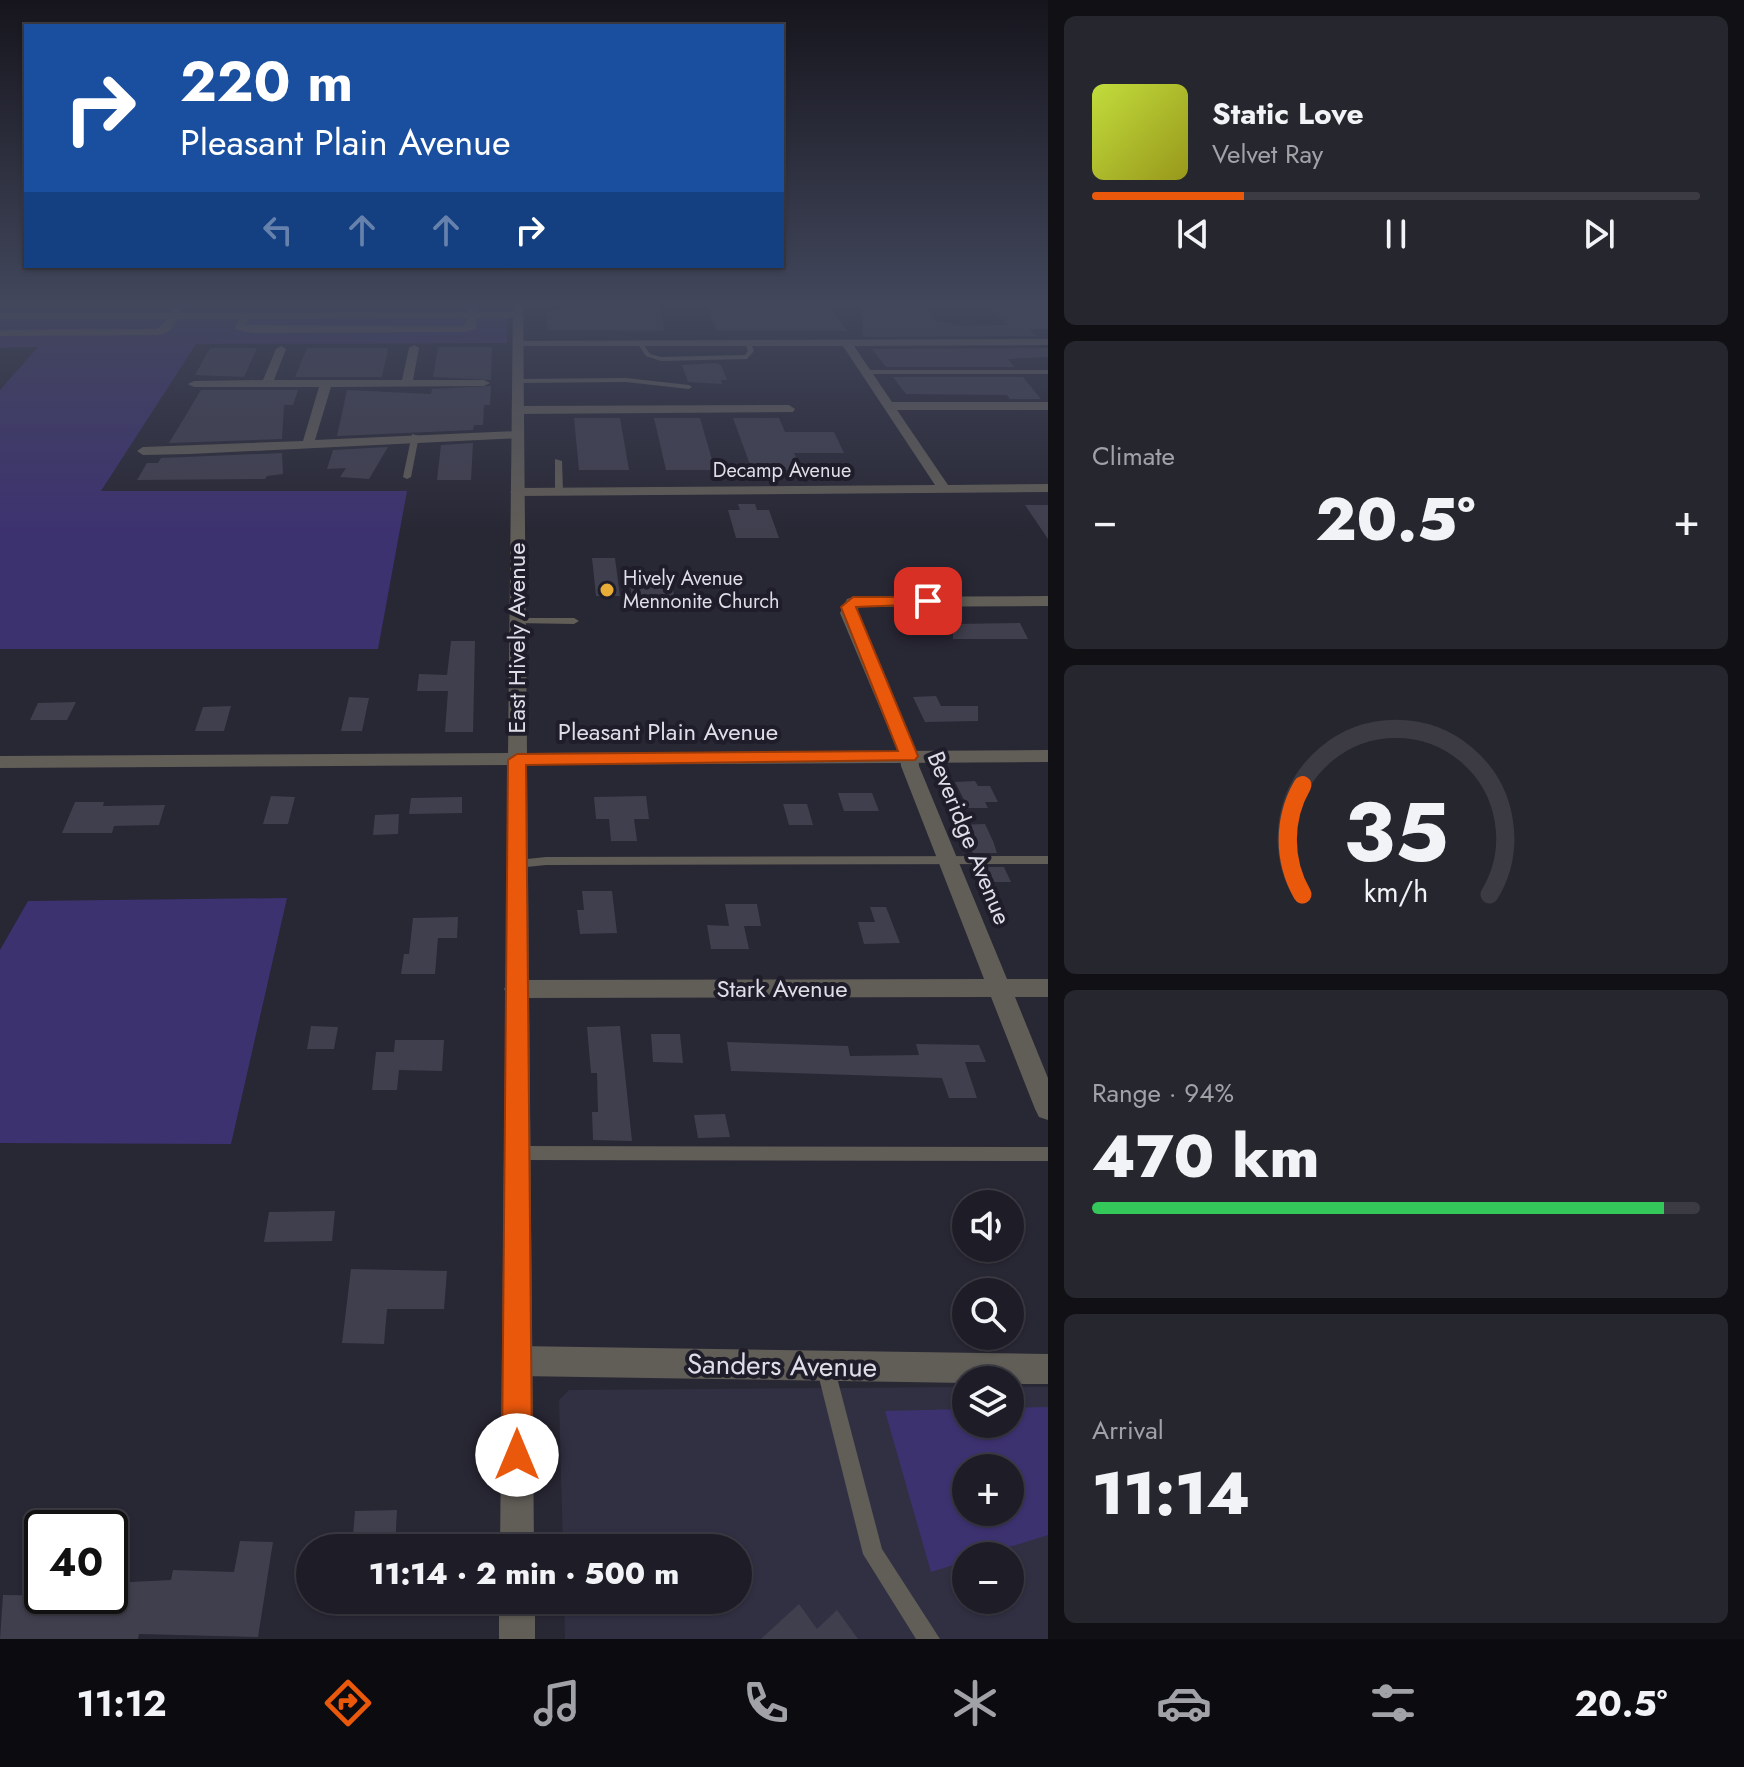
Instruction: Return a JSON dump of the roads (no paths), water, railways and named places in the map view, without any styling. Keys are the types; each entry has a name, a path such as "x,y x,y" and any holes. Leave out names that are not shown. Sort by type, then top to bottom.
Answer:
{"street":[{"path":"267,384 269,379"},
{"path":"870,379 944,488"},
{"name":"East Hively Avenue","path":"517,1534 518,381"},
{"path":"194,384 484,383"},
{"path":"308,444 326,384"},
{"path":"888,406 1048,406"},
{"path":"517,410 789,409"},
{"path":"143,451 415,436 517,435"},
{"name":"Decamp Avenue","path":"517,492 1048,488"},
{"name":"Beveridge Avenue","path":"1048,601 867,601 853,602 848,613 909,756 1048,1109"},
{"name":"Pleasant Plain Avenue","path":"0,762 1048,756"},
{"name":"Stark Avenue","path":"516,989 1048,988"},
{"name":"Sanders Avenue","path":"517,1361 1048,1369"},
{"path":"517,1614 517,1639"}],"lane":[{"path":"518,381 639,381 689,387"},
{"path":"407,477 415,436"},
{"path":"558,461 559,491"},
{"path":"517,621 574,621"},
{"path":"517,864 562,860 1048,860"},
{"path":"517,1153 1048,1154"},
{"path":"825,1366 873,1554 929,1639"}],"place":[{"name":"Hively Avenue Mennonite Church","path":"607,590"}]}
